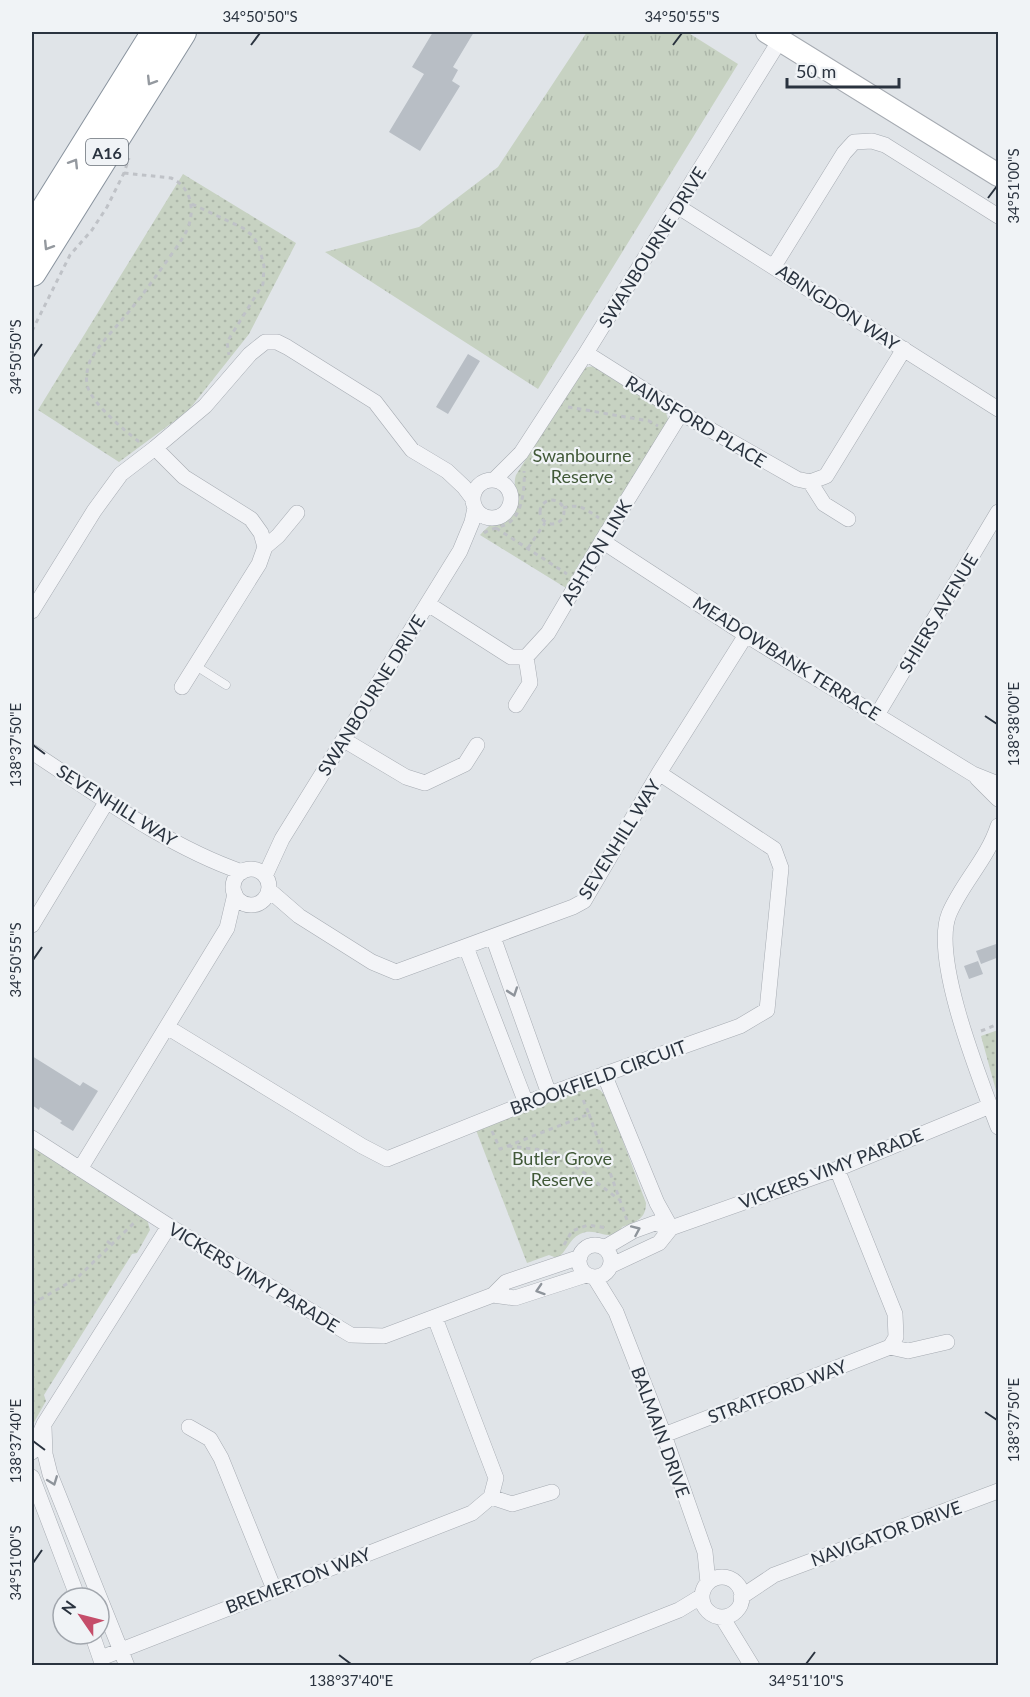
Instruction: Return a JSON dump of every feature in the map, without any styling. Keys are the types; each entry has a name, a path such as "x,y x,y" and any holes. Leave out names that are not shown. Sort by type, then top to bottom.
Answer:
{"highway":[{"name":"A16","path":"32,231 156,32"},
{"name":"A16","path":"32,272 182,32"}],"main road":[{"path":"774,36 999,175"}],"street":[{"name":"SWANBOURNE DRIVE","path":"495,483 521,453 586,353 677,206 774,36"},
{"path":"774,266 844,153 854,142 872,141 885,146 999,216"},
{"name":"ABINGDON WAY","path":"677,206 999,409"},
{"path":"32,611 94,511 121,474 151,442 209,402 250,354 265,342 277,342 375,402 412,450 447,471 464,487 481,515 493,523 503,516 511,505 511,492 495,483 447,471"},
{"path":"848,519 824,504 810,482 826,476 904,349"},
{"name":"RAINSFORD PLACE","path":"586,353 681,413 797,479 810,482"},
{"name":"ASHTON LINK","path":"526,657 548,633 681,413"},
{"path":"151,442 184,477 251,519 261,533 265,547"},
{"path":"474,504 476,489 495,483"},
{"name":"SWANBOURNE DRIVE","path":"80,1169 460,551 472,522 474,504"},
{"name":"SHIERS AVENUE","path":"877,715 999,512"},
{"path":"182,687 259,564 265,547 278,536 297,513"},
{"name":"SWANBOURNE DRIVE","path":"460,551 493,523"},
{"name":"MEADOWBANK TERRACE","path":"602,541 746,635 973,774 999,784"},
{"path":"428,604 512,657 526,657 530,683 516,705"},
{"name":"SEVENHILL WAY","path":"32,752 107,801 252,886 372,962 396,972 584,901 659,773 746,635"},
{"path":"344,740 406,777 425,783 465,764 477,745"},
{"name":"BROOKFIELD CIRCUIT","path":"167,1027 387,1159 549,1094 740,1026 766,1010 781,868 774,849 659,773"},
{"name":"MEADOWBANK TERRACE","path":"973,774 999,799"},
{"path":"32,925 107,801"},
{"path":"997,835 959,894 948,917 945,958 959,1018 999,1127"},
{"path":"493,937 549,1094"},
{"path":"466,947 526,1103"},
{"path":"604,1074 657,1203 671,1228"},
{"name":"VICKERS VIMY PARADE","path":"493,1295 515,1298 600,1272 659,1244 671,1228 837,1169 990,1106"},
{"name":"VICKERS VIMY PARADE","path":"32,1138 169,1226 351,1335 384,1336 493,1295 506,1282 580,1257"},
{"path":"837,1169 895,1314 896,1338 890,1347"},
{"name":"VICKERS VIMY PARADE","path":"604,1248 630,1226 655,1223 671,1228"},
{"path":"32,1452 44,1424 169,1226"},
{"path":"590,1246 600,1246 610,1256 600,1272 580,1267 580,1257 590,1246"},
{"name":"BALMAIN DRIVE","path":"600,1272 664,1435 705,1552 706,1596"},
{"path":"435,1318 496,1478 491,1497 512,1504 552,1492"},
{"name":"STRATFORD WAY","path":"664,1435 890,1347 908,1352 947,1342"},
{"path":"44,1424 45,1454 50,1473 127,1665"},
{"path":"189,1427 210,1439 221,1458 274,1589"},
{"path":"32,1480 73,1586"},
{"name":"NAVIGATOR DRIVE","path":"735,1591 999,1491"},
{"name":"BREMERTON WAY","path":"102,1662 122,1650 472,1513 491,1497"},
{"name":"BALMAIN DRIVE","path":"705,1552 735,1591"},
{"path":"537,1665 679,1610 706,1596 718,1578 735,1591 738,1623 744,1650"},
{"path":"706,1596 711,1614 729,1616 735,1591"},
{"path":"722,1617 752,1665"},
{"path":"96,1646 102,1662"}],"lane":[{"path":"196,666 226,685"}],"path":[{"path":"32,331 70,255 92,231 103,213 124,173 129,159 128,150"},
{"path":"124,173 171,178 178,181 189,194 192,204 191,218 186,232 147,290 96,351 89,364 88,388 116,424 138,441 151,442"},
{"path":"192,204 243,228 253,236 259,246 264,266 263,284 227,342 229,357"},
{"path":"563,406 649,421 661,428"},
{"path":"482,537 493,523 511,522 525,487 524,469"},
{"path":"557,501 563,508 564,514 560,522 553,525 545,523 539,513 545,502 557,501"},
{"path":"563,508 580,506 603,520"},
{"path":"493,523 528,549 570,575"},
{"path":"528,549 545,523"},
{"path":"981,1031 999,1024"},
{"path":"549,1268 545,1253 564,1245 572,1231 588,1225 605,1228 630,1226 581,1095"},
{"path":"487,1118 501,1149 589,1114"},
{"path":"508,1146 514,1149 550,1151 558,1154 621,1201"},
{"path":"32,1304 77,1278 138,1219"},
{"path":"107,1241 112,1245"}],"green space":[{"path":"587,32 687,32 738,64 538,389 325,252 419,227 498,167"},
{"path":"183,174 296,243 249,334 188,411 119,462 38,410"},
{"name":"Swanbourne Reserve","path":"596,366 666,413 669,422 566,588 480,535 513,512 517,504 516,475 581,372 587,367"},
{"path":"998,1030 998,1098 981,1036"},
{"name":"Butler Grove Reserve","path":"590,1087 600,1090 607,1098 646,1208 642,1216 622,1227 618,1234 585,1232 573,1239 557,1258 549,1255 527,1263 476,1130"},
{"path":"32,1145 147,1219 150,1230 137,1253 132,1254 44,1395 46,1401 32,1426"}],"building":[{"path":"433,32 474,32 453,67 458,70 452,81 460,86 420,151 389,132 424,74 412,67"},
{"path":"468,354 480,361 448,414 436,407"},
{"path":"999,943 999,957 981,964 976,951"},
{"path":"978,961 983,974 969,979 964,966"},
{"path":"32,1056 80,1086 83,1082 98,1091 73,1131 40,1107 39,1110 32,1105"}]}
